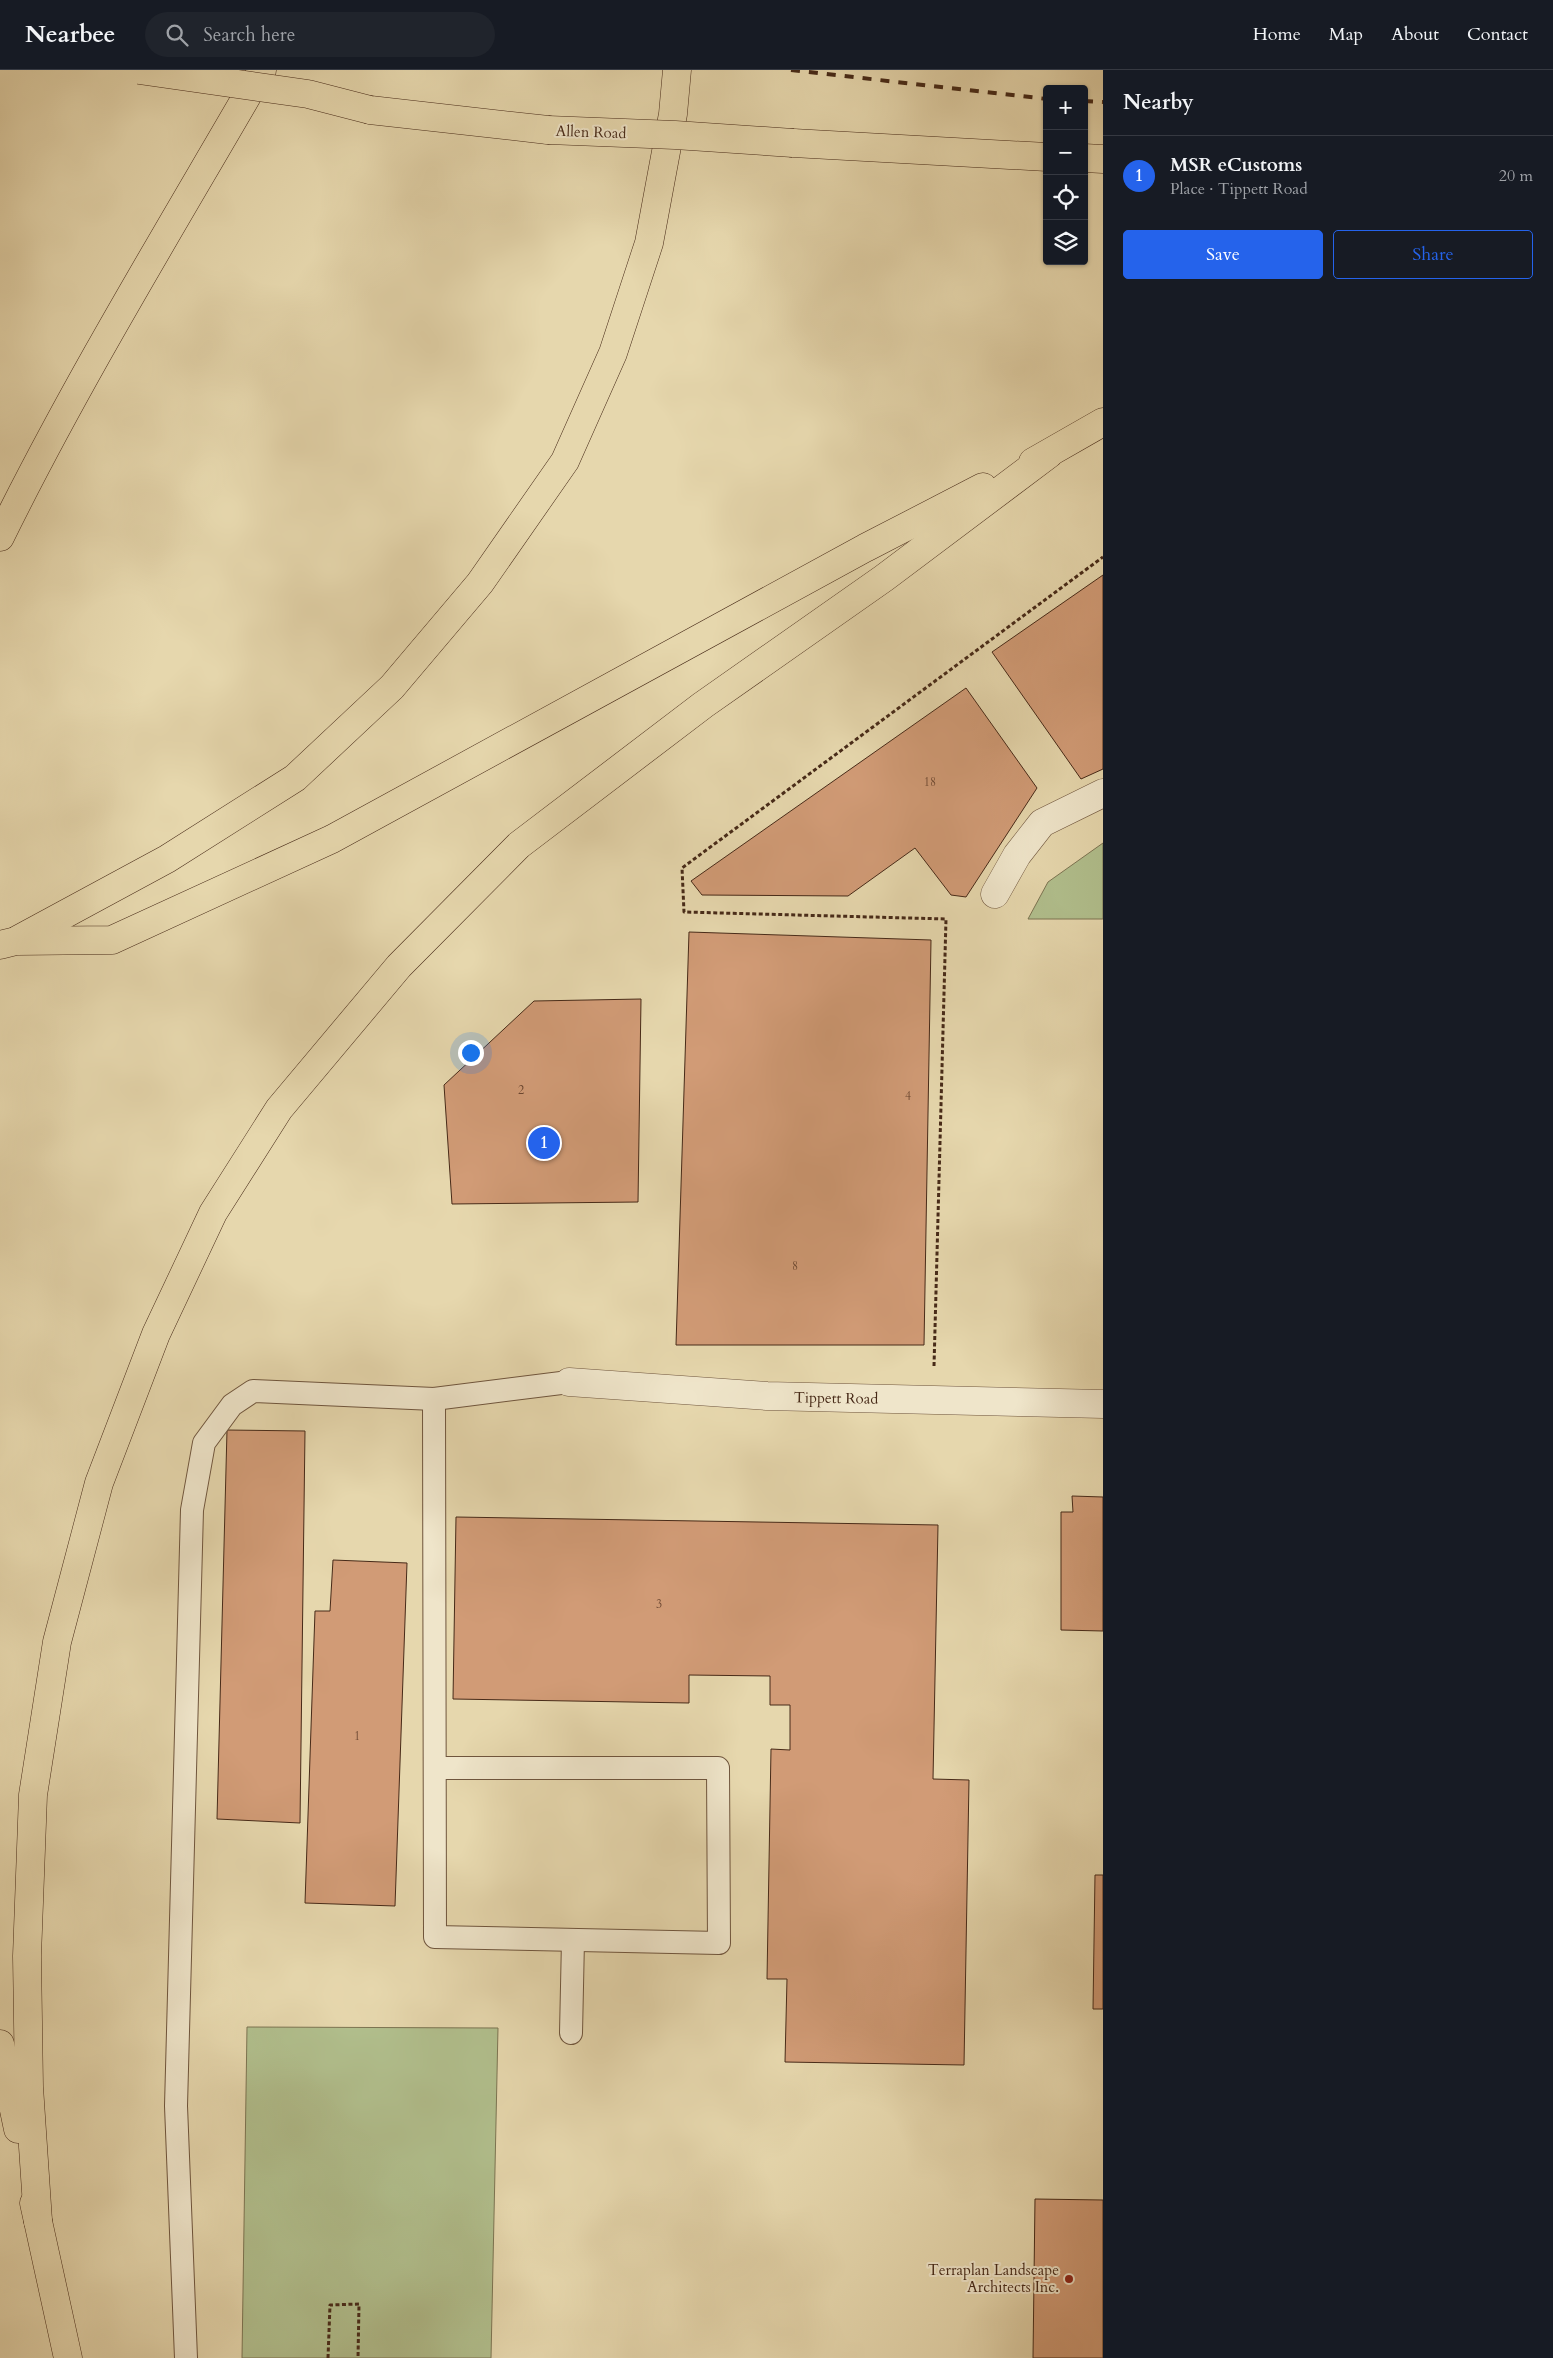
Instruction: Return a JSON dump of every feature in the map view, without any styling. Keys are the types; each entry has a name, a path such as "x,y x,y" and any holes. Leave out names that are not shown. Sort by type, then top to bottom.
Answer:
{"highway":[{"name":"Allen Road","path":"140,70 308,94 370,110 548,130 675,135 1043,156"},
{"path":"0,536 30,475 262,70"},
{"path":"8,943 167,859 295,778 392,687 480,583 565,461 613,353 650,243 673,114 676,70"},
{"path":"1088,158 1103,160"},
{"path":"8,943 112,940 332,839 865,548 1049,454 1103,422"},
{"path":"38,2221 29,2087 27,1956 33,1795 57,1642 98,1483 156,1334 213,1213 279,1109 399,966 519,845 703,705 884,578 1049,454"},
{"path":"0,2044 68,2358"}],"street":[{"path":"995,894 1017,855 1042,823 1103,792"},
{"name":"Tippett Road","path":"569,1382 767,1396 1103,1404"}],"lane":[{"path":"186,2358 176,2106 192,1510 204,1443 232,1405 253,1390 434,1399 569,1382"},
{"path":"434,1399 435,1937 719,1943 718,1768 435,1768"},
{"path":"571,2033 573,1940"}],"path":[{"path":"933,1400 946,919 684,912 682,868 1103,557"},
{"path":"328,2358 330,2305 359,2304 358,2358"}],"green space":[{"path":"1103,843 1103,919 1028,919 1048,882"},
{"path":"247,2027 498,2028 491,2358 242,2358"}],"building":[{"path":"1103,575 1103,769 1081,779 992,652"},
{"path":"966,688 1037,788 966,897 951,895 915,848 848,896 702,895 691,881"},
{"path":"689,932 931,940 924,1345 676,1345"},
{"path":"641,999 638,1202 452,1204 444,1085 534,1001"},
{"path":"227,1430 305,1431 300,1823 217,1819"},
{"path":"1072,1496 1103,1497 1103,1631 1061,1630 1061,1512 1073,1512"},
{"path":"456,1517 938,1525 933,1779 969,1780 964,2065 785,2062 787,1979 767,1979 771,1749 790,1750 790,1705 770,1705 770,1676 689,1675 689,1703 453,1699"},
{"path":"333,1560 407,1563 395,1906 305,1903 315,1611 330,1611"},
{"path":"1095,1875 1103,1875 1103,2009 1093,2009"},
{"name":"Terraplan Landscape Architects Inc.","path":"1035,2199 1103,2200 1103,2358 1033,2358"}],"railway":[{"path":"791,70 1043,99"},
{"path":"1088,101 1103,102"}],"place":[{"name":"MSR eCustoms","path":"544,1143"},
{"name":"Terraplan Landscape Architects Inc.","path":"1069,2279"}]}
